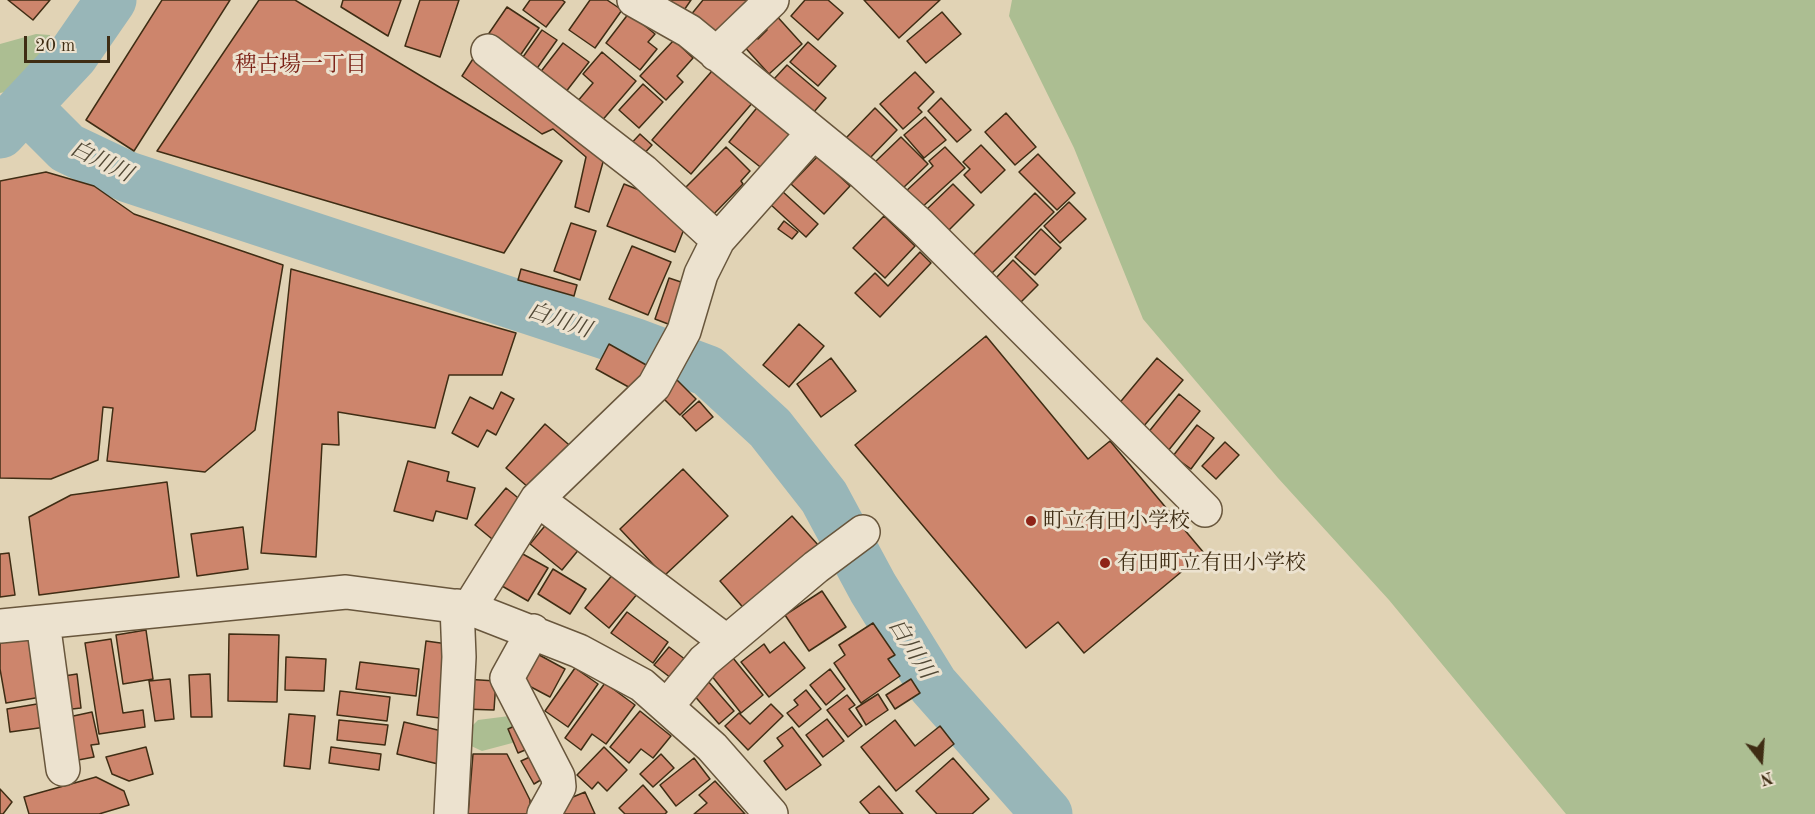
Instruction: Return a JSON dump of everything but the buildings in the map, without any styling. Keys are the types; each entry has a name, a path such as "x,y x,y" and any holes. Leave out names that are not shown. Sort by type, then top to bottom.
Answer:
{"street":[{"path":"634,0 689,31 863,173 919,224 1205,510"},
{"path":"716,54 771,0"},
{"path":"488,51 643,171 718,240"},
{"path":"451,814 463,607 537,499 654,386 684,331 700,274 718,240 813,133"},
{"path":"537,499 727,642"},
{"path":"667,706 704,661 816,567 863,532"},
{"path":"1,626 346,592 463,607 533,631 579,651 642,685 712,747 766,812"},
{"path":"43,622 63,770"},
{"path":"533,631 507,678 558,777 559,787 544,814"}],"green space":[{"path":"1012,0 1815,0 1815,814 1566,814 1389,600 1278,478 1143,319 1074,148 1009,16"},
{"path":"36,34 50,35 50,48 10,91 0,93 0,44"},
{"path":"525,714 516,742 482,751 469,745 467,731 478,720"}],"waterway":[{"name":"白川川","path":"0,133 73,55 111,0"},
{"name":"白川川","path":"25,106 67,148 128,177 633,343 708,371 770,428 824,497 873,588 933,685 1047,814"}],"place":[{"name":"町立有田小学校","path":"1031,521"},
{"name":"有田町立有田小学校","path":"1105,563"}],"district":[{"name":"稗古場一丁目","path":"301,65"}]}
